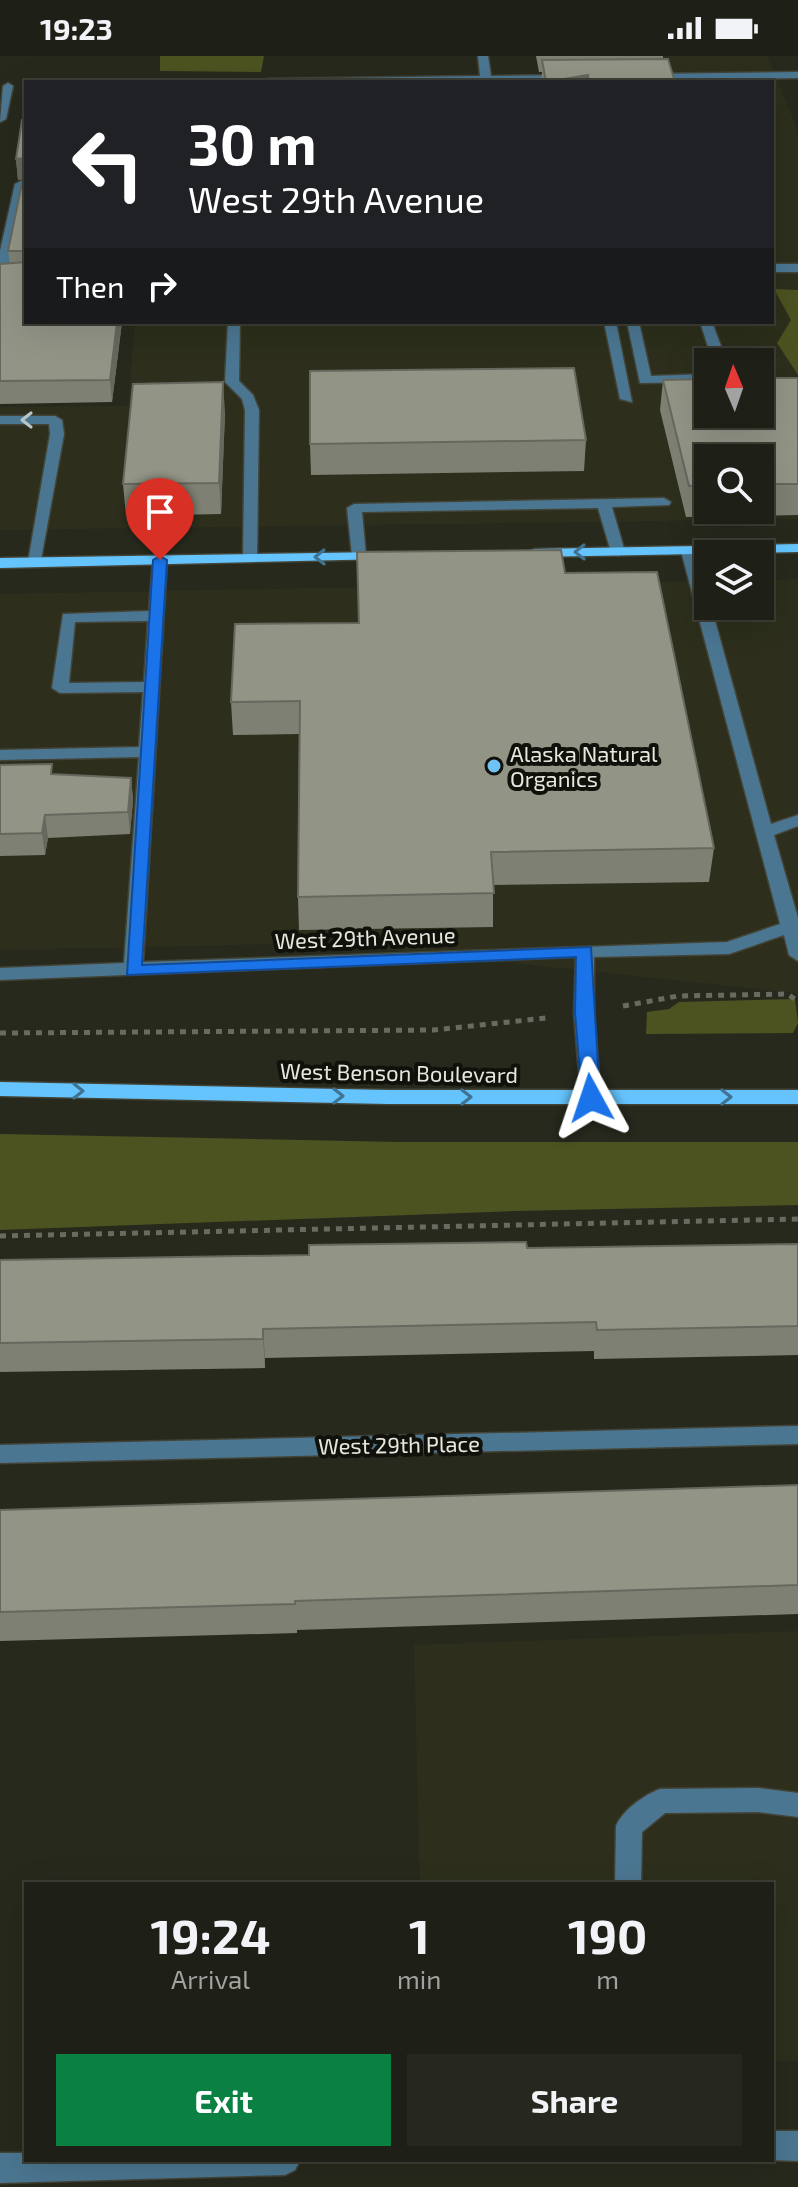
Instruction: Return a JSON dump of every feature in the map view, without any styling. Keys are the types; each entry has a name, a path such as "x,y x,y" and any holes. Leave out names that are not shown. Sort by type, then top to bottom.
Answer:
{"main road":[{"path":"511,554 798,548"},
{"path":"0,563 405,555"},
{"name":"West Benson Boulevard","path":"0,1089 591,1098 798,1097"}],"street":[{"path":"483,56 486,79"},
{"path":"629,77 798,75"},
{"path":"413,80 581,78"},
{"path":"0,119 9,86"},
{"path":"24,184 21,184 0,279 24,279"},
{"path":"774,268 798,268"},
{"path":"234,324 232,382 248,398 252,410 250,558"},
{"path":"610,324 627,399"},
{"path":"633,324 645,380 694,378"},
{"path":"707,324 715,348"},
{"path":"0,420 55,420 57,434 35,562"},
{"path":"359,556 354,508 664,502"},
{"path":"604,503 618,552"},
{"path":"688,551 764,833 794,927 798,955"},
{"path":"133,971 160,560"},
{"path":"150,687 60,688 68,617 156,616"},
{"path":"0,755 147,752"},
{"path":"764,833 798,820"},
{"name":"West 29th Avenue","path":"0,974 729,948 794,927"},
{"path":"585,951 584,1013 591,1098"},
{"name":"West 29th Place","path":"0,1454 798,1435"},
{"path":"628,1882 629,1826 660,1801 758,1800 798,1805"},
{"path":"774,2146 798,2146"},
{"path":"0,2168 97,2176 262,2162"}],"path":[{"path":"0,1033 434,1030 584,1013 678,996 787,994 798,1001"},
{"path":"0,1236 302,1231 623,1219 798,1219"}],"shaded area":[{"path":"570,56 768,56 798,132 798,519 774,519 774,444 694,444 694,520 0,530 0,407 128,406 135,324 774,324 774,80 576,80"},
{"path":"798,579 798,993 323,943 0,950 0,594 694,581 694,620 774,620 774,580"},
{"path":"798,1631 798,2061 774,2061 774,1882 420,1882 414,1645"}],"green space":[{"path":"160,56 264,56 261,72 160,71"},
{"path":"774,289 798,290 798,375 777,343 791,320"},
{"path":"795,999 798,1023 793,1033 646,1034 647,1012 669,1009 679,1002"},
{"path":"0,1134 400,1142 798,1142 798,1205 515,1211 0,1230"}],"building":[{"path":"668,59 674,80 589,80 588,75 546,80 542,60"},
{"path":"22,120 24,120 24,158 16,159"},
{"path":"24,174 24,251 8,251"},
{"path":"24,262 24,324 117,324 110,380 0,381 0,264"},
{"path":"574,368 586,440 310,444 310,371"},
{"path":"774,378 798,378 798,484 774,484 774,444 694,444 694,486 689,486 663,380 694,379 694,428 774,428"},
{"path":"223,382 219,483 123,484 133,384"},
{"name":"Alaska Natural Organics","path":"561,550 565,573 657,572 714,848 491,852 494,893 298,897 300,701 231,702 235,624 359,623 357,552"},
{"path":"52,764 51,774 131,778 128,812 45,815 42,833 0,834 0,765"},
{"path":"526,1242 527,1248 798,1244 798,1326 597,1330 596,1322 263,1329 263,1339 0,1343 0,1260 309,1255 309,1245"},
{"path":"798,1485 798,1585 0,1612 0,1510"}],"place":[{"name":"Alaska Natural Organics","path":"494,766"}],"route":[{"path":"160,560 133,971 585,951 584,1013 591,1098"}]}
